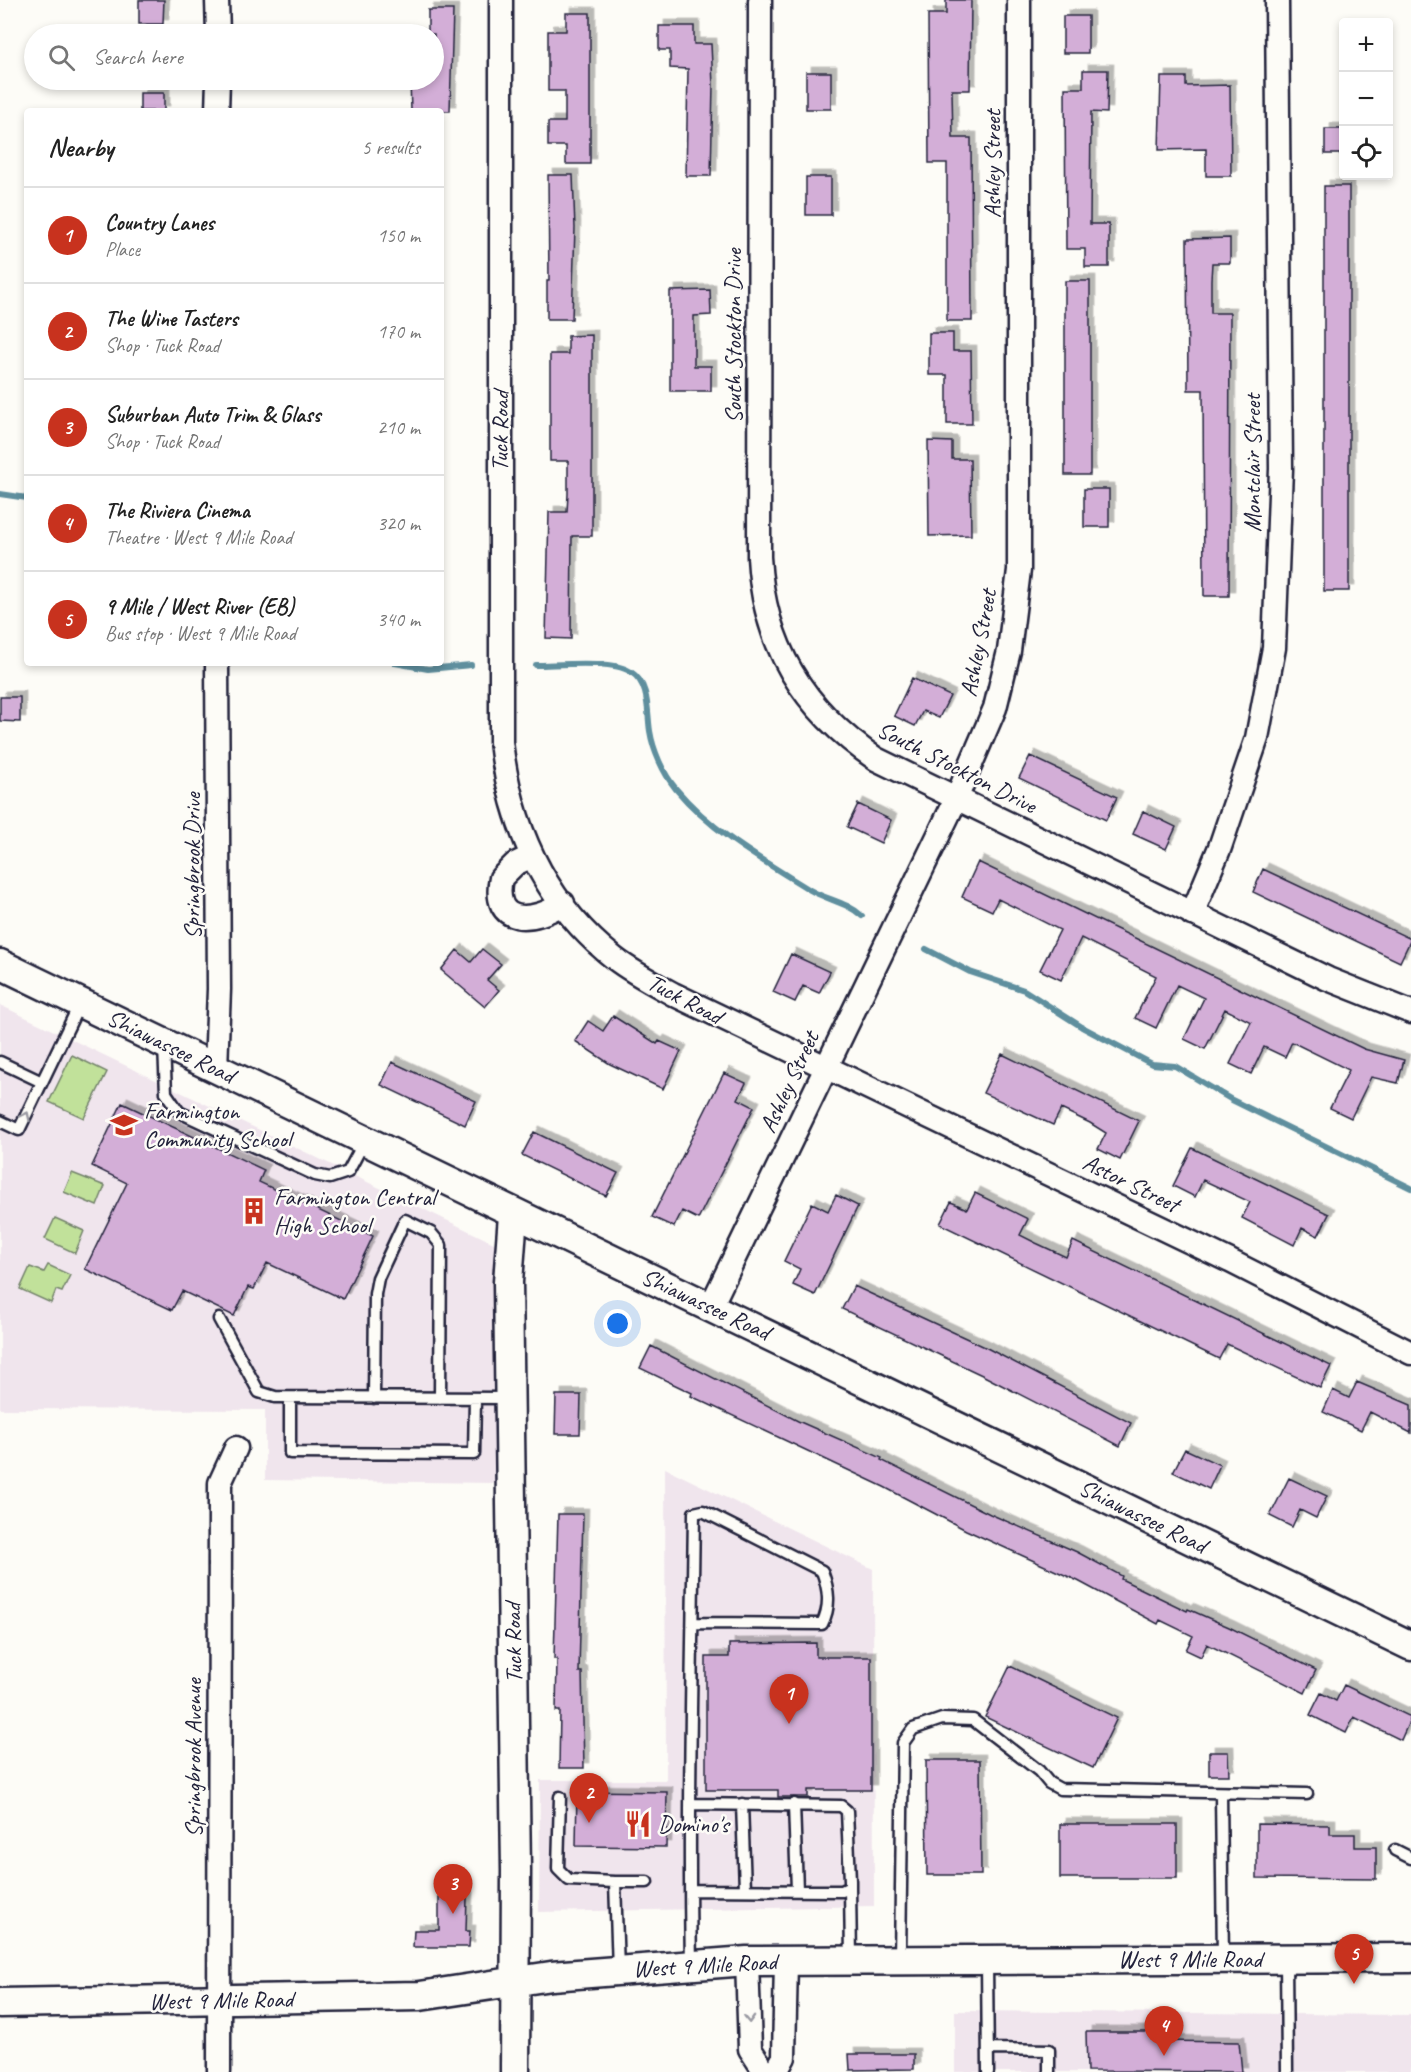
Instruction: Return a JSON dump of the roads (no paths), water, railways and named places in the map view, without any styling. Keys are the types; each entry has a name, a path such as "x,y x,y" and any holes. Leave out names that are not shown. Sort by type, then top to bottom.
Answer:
{"street":[{"path":"217,0 218,24"},
{"name":"Tuck Road","path":"501,0 500,719 505,776 510,799 532,856 550,888 584,929 614,958 641,976 824,1069"},
{"name":"South Stockton Drive","path":"760,0 759,557 768,617 792,673 816,709 842,735 876,759 1328,979 1411,1012"},
{"name":"Ashley Street","path":"711,1306 774,1180 824,1069 956,799 995,708 1010,651 1017,588 1019,0"},
{"name":"Montclair Street","path":"1192,914 1220,847 1257,738 1274,648 1281,468 1277,0"},
{"path":"217,108 218,90"},
{"name":"Springbrook Drive","path":"216,1068 219,989 217,666"},
{"path":"532,856 514,864 501,878 500,900 504,909 516,918 529,919 550,913 563,903"},
{"name":"Shiawassee Road","path":"0,964 365,1139 513,1215 711,1306 1411,1646"},
{"name":"Astor Street","path":"824,1069 1230,1261 1411,1353"},
{"name":"Tuck Road","path":"513,1215 508,1282 516,1869 515,2072"},
{"name":"Springbrook Avenue","path":"219,2072 220,1483 236,1448"},
{"name":"West 9 Mile Road","path":"0,2003 420,1996 618,1970 747,1962 1411,1958"},
{"path":"776,2072 784,2057 786,1961"},
{"path":"747,1962 750,2049 765,2072"}],"lane":[{"path":"0,1121 19,1130 80,1002"},
{"path":"164,1043 166,1093 178,1112 315,1175 330,1178 348,1172 365,1139"},
{"path":"0,1062 42,1082"},
{"path":"374,1398 375,1294 378,1278 405,1220 431,1233 441,1245 440,1398"},
{"path":"219,1319 260,1392 290,1398 509,1398"},
{"path":"290,1398 290,1453 474,1454 475,1399"},
{"path":"691,1964 690,1804 694,1513 703,1511 822,1571 829,1588 828,1613 822,1624 693,1623"},
{"path":"900,1960 903,1743 913,1729 942,1719 973,1720 1039,1771 1049,1783 1060,1789 1307,1794"},
{"path":"1221,1793 1223,1959"},
{"path":"560,1797 558,1869 569,1880 647,1882"},
{"path":"690,1804 832,1804 841,1806 847,1811 851,1961"},
{"path":"742,1804 745,1889"},
{"path":"794,1804 797,1890"},
{"path":"1395,1850 1411,1858"},
{"path":"615,1882 618,1970"},
{"path":"690,1890 842,1891 850,1887"},
{"path":"1286,1959 1287,2072"},
{"path":"987,1960 988,2072"},
{"path":"988,2049 1049,2050 1049,2072"}],"waterway":[{"path":"0,494 24,498"},
{"path":"536,665 599,664 612,665 631,672 637,677 645,691 651,738 659,761 671,783 690,804 705,819 756,856 810,890 850,907 862,916"},
{"path":"412,666 428,669 471,665"},
{"path":"926,949 970,972 1024,990 1082,1027 1152,1064 1175,1066 1232,1100 1411,1188"}],"place":[{"name":"Farmington Community School","path":"124,1125"},
{"name":"Farmington Central High School","path":"254,1211"},
{"name":"Country Lanes","path":"789,1724"},
{"name":"The Wine Tasters","path":"589,1823"},
{"name":"Domino's","path":"638,1824"},
{"name":"Suburban Auto Trim & Glass","path":"453,1914"},
{"name":"9 Mile / West River (EB)","path":"1354,1984"},
{"name":"The Riviera Cinema","path":"1164,2056"}]}
